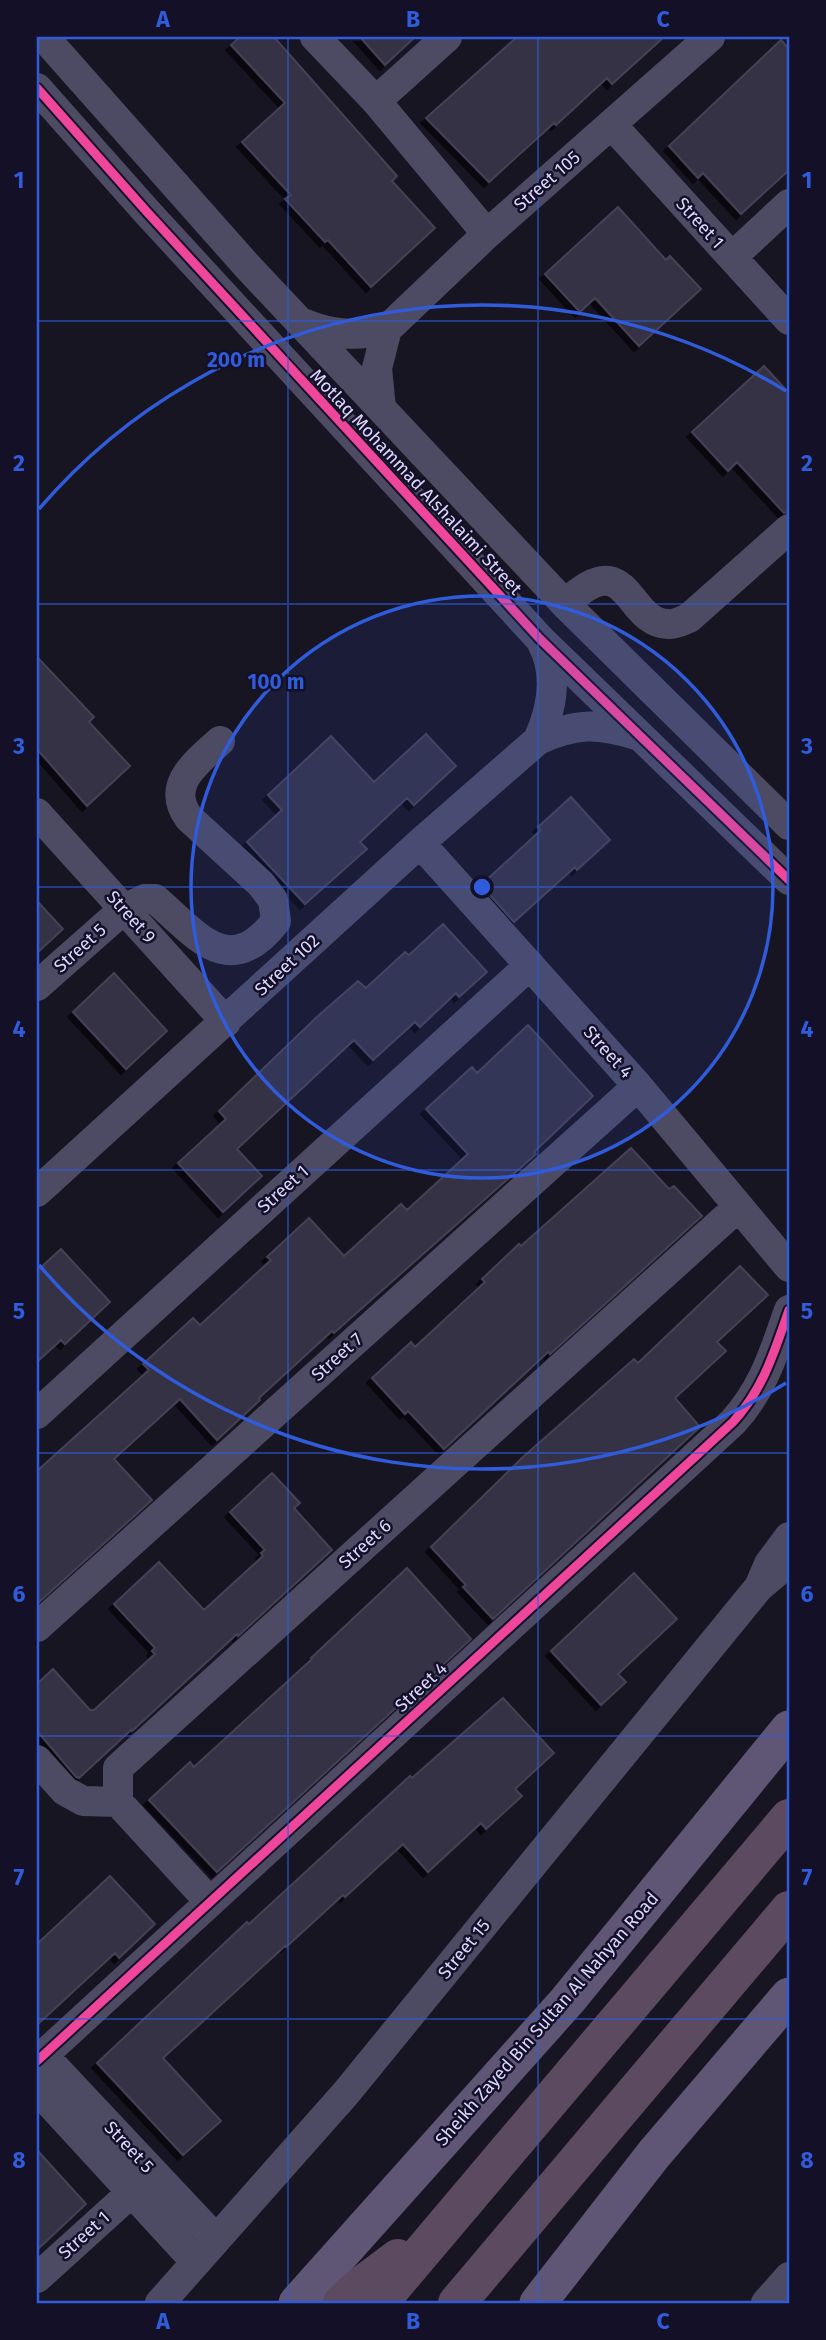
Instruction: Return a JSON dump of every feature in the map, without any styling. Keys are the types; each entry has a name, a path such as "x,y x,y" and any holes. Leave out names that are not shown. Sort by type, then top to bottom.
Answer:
{"highway":[{"path":"379,2303 789,1818"},
{"path":"457,2303 789,1910"},
{"path":"342,2303 379,2272 431,2241"},
{"path":"480,2303 495,2258"}],"main road":[{"name":"Sheikh Zayed Bin Sultan Al Nahyan Road","path":"297,2303 567,2001 789,1729"},
{"path":"538,2303 654,2154 789,1996"}],"street":[{"name":"Motlaq Mohammad Alshalaimi Street","path":"44,37 248,267 565,604 789,825"},
{"path":"315,37 376,101 487,234"},
{"path":"376,101 447,37"},
{"name":"Street 105","path":"387,329 487,234 710,37"},
{"name":"Motlaq Mohammad Alshalaimi Street","path":"37,88 147,212 540,639 788,878"},
{"name":"Street 1","path":"612,125 789,320"},
{"path":"147,212 146,202 150,194 165,189 172,193 226,252 248,267"},
{"path":"732,257 789,204"},
{"path":"302,323 322,331 344,335 387,329 377,368 381,408"},
{"path":"565,604 590,583 604,580 619,585 649,615 670,625 689,618 789,529"},
{"name":"Street 102","path":"538,740 548,719 552,695 551,672 540,639"},
{"name":"Street 102","path":"37,1192 420,843 538,740 560,730 583,726 607,726 638,736"},
{"path":"124,909 145,899 155,899 203,941 216,949 233,951 250,945 266,934 276,922 273,900 261,884 189,818 182,808 179,796 184,778 220,741"},
{"name":"Street 9","path":"37,813 226,1022"},
{"name":"Street 4","path":"420,843 638,1086 789,1267"},
{"name":"Street 5","path":"37,986 124,909"},
{"path":"266,934 291,962"},
{"name":"Street 1","path":"37,1413 530,965"},
{"name":"Street 7","path":"37,1627 638,1086"},
{"name":"Street 6","path":"118,1802 118,1768 738,1207"},
{"name":"Street 4","path":"40,2058 733,1422 764,1380 789,1310"},
{"name":"Street 15","path":"759,1587 769,1564 789,1537"},
{"name":"Street 15","path":"160,2303 346,2093 759,1587 778,1571 789,1557"},
{"path":"37,1760 65,1791 83,1801 118,1802 210,1902"},
{"name":"Street 5","path":"40,2058 215,2238"},
{"name":"Street 5","path":"37,2088 195,2261"},
{"name":"Street 1","path":"37,2278 132,2192"},
{"path":"766,2303 789,2277"}],"building":[{"path":"240,37 274,37 397,176 392,181 435,228 371,287 285,199 291,195 242,142 285,103 231,45"},
{"path":"360,37 415,37 385,65"},
{"path":"517,37 664,37 612,84 607,78 489,182 426,118"},
{"path":"781,40 789,49 789,170 741,214 703,173 698,178 669,146"},
{"path":"618,207 666,260 670,256 701,289 639,346 595,298 580,312 545,274"},
{"path":"764,366 789,393 789,512 784,513 737,462 728,471 692,432"},
{"path":"37,657 94,717 89,722 130,766 87,806 37,749"},
{"path":"426,734 456,766 414,805 407,798 360,842 367,849 305,904 247,842 282,810 268,795 331,736 374,782"},
{"path":"571,797 610,840 577,870 575,867 514,922 481,885 541,830 538,827"},
{"path":"37,901 63,929 37,953"},
{"path":"443,924 487,972 459,997 456,993 420,1027 415,1022 373,1060 354,1040 237,1149 262,1176 223,1212 178,1163 226,1119 219,1111 319,1015 358,981 366,988 405,952 409,955"},
{"path":"114,973 167,1031 126,1069 73,1012"},
{"path":"528,1025 593,1096 534,1152 536,1154 334,1333 332,1331 217,1440 180,1399 114,1459 152,1500 37,1604 37,1471 149,1370 143,1364 193,1318 200,1325 271,1260 267,1257 309,1218 344,1256 401,1204 407,1210 468,1154 426,1109 472,1067 477,1073"},
{"path":"631,1148 669,1189 674,1186 702,1216 550,1354 548,1352 444,1449 408,1411 405,1414 372,1378 411,1342 415,1347 485,1282 482,1279 519,1244 521,1246"},
{"path":"61,1249 110,1302 65,1344 61,1340 37,1362 37,1271"},
{"path":"740,1266 768,1295 717,1342 726,1351 675,1398 700,1427 493,1619 431,1547 523,1457 634,1359 638,1363"},
{"path":"272,1473 300,1503 294,1508 332,1550 79,1778 76,1777 37,1731 37,1684 53,1669 90,1710 94,1710 155,1654 152,1651 155,1648 114,1604 159,1562 204,1610 263,1556 261,1553 265,1550 230,1512"},
{"path":"407,1568 471,1639 217,1872 149,1800 190,1762 194,1767"},
{"path":"634,1573 677,1619 618,1674 626,1682 601,1705 551,1651"},
{"path":"503,1698 554,1753 515,1789 522,1796 486,1829 481,1823 428,1872 403,1844 345,1897 343,1895 285,1946 163,2058 221,2121 183,2155 97,2063 247,1922 249,1924 410,1776 412,1778"},
{"path":"110,1876 155,1924 119,1958 115,1953 37,2025 37,1944"},
{"path":"37,2150 86,2204 37,2250"}],"cycle path":[{"path":"37,88 147,212 540,639 789,880"},
{"path":"37,2061 733,1422 760,1383 789,1310"}]}
